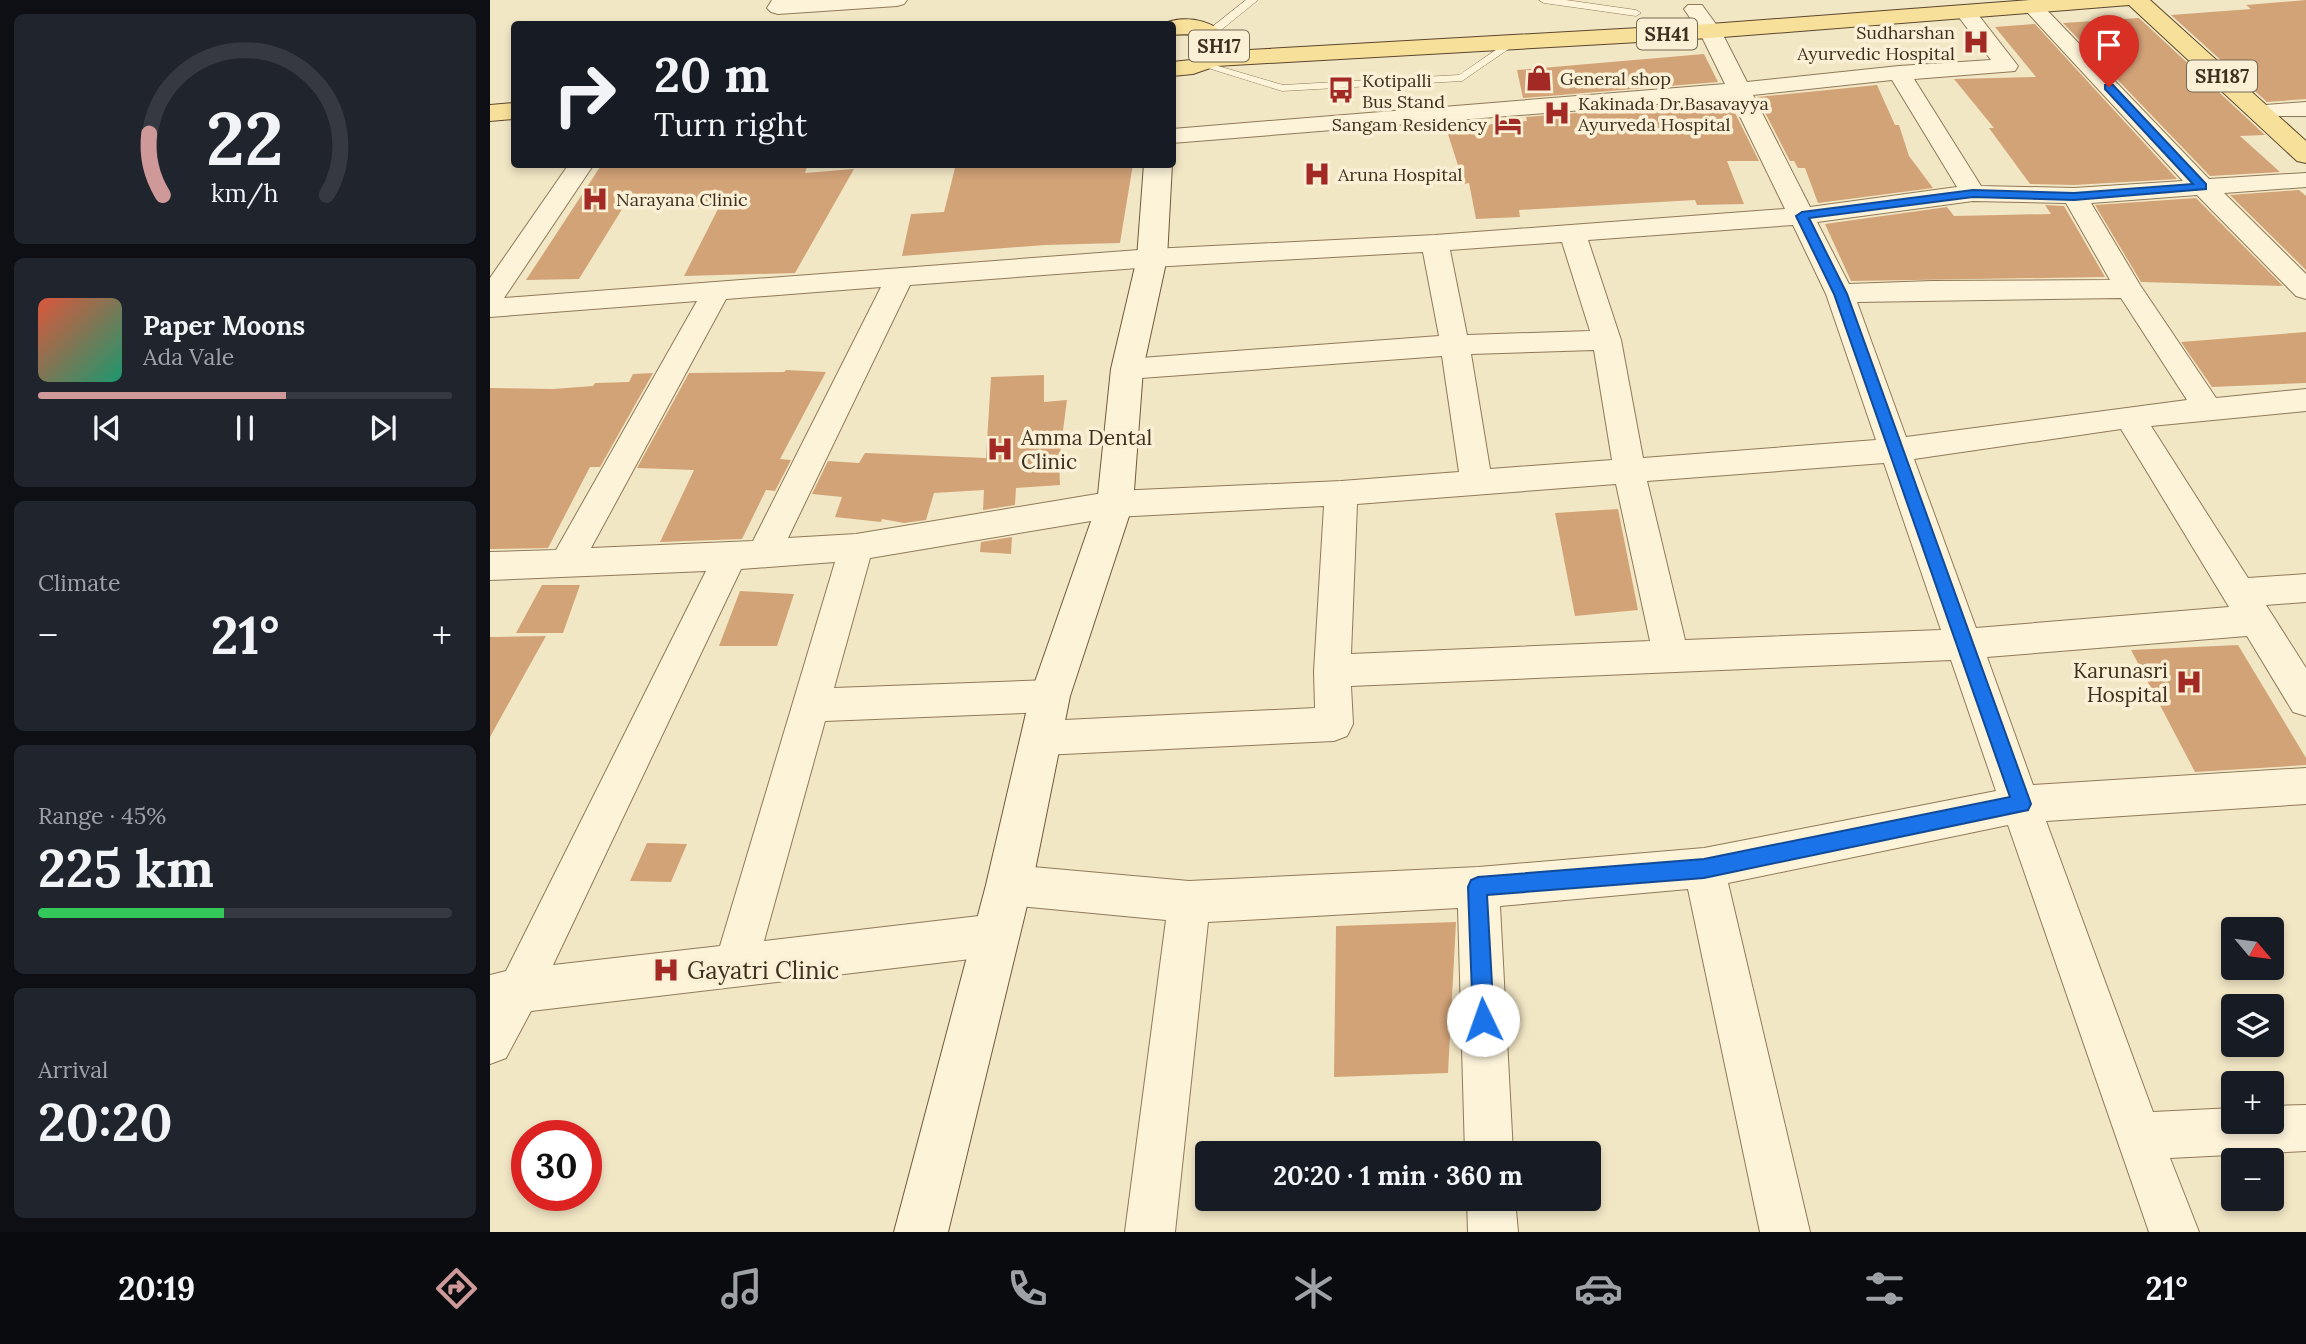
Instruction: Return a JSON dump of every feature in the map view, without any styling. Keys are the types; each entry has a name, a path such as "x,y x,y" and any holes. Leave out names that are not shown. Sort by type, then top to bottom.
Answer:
{"main road":[{"name":"SH41","path":"1207,39 1263,33 1636,13 1966,12 2122,0"},
{"name":"SH187","path":"2137,0 2306,155"},
{"name":"SH41","path":"1207,39 1509,44 1704,12"},
{"name":"SH17","path":"1176,27 1207,39 1176,66"},
{"path":"490,113 511,111"}],"street":[{"path":"777,11 897,0"},
{"path":"2034,8 2202,186 2306,290"},
{"path":"1704,12 1739,90 1840,294 2174,1232"},
{"path":"1176,136 2007,66 1966,12"},
{"path":"1899,74 1973,193"},
{"path":"2261,111 2306,109"},
{"path":"490,298 579,168"},
{"path":"921,1232 1009,884 1043,738 1050,696 1115,503 1127,369 1152,258 1158,168"},
{"path":"490,309 1152,258 1435,243 1802,216 1973,193 2074,197 2306,180"},
{"path":"2074,197 2129,289 2208,409"},
{"path":"1573,232 1607,340 1629,470 1671,656"},
{"path":"1435,243 1455,345 1476,481"},
{"path":"490,1042 504,993 900,276"},
{"path":"1840,294 1932,290 2129,289"},
{"path":"566,562 717,290"},
{"path":"1127,369 1455,345 1607,340"},
{"path":"493,571 566,562 856,547 1115,503 1341,493 1895,450 2129,416 2306,400"},
{"path":"2129,416 2306,700"},
{"path":"1043,738 1335,724 1332,671 1341,493"},
{"path":"736,964 808,705 856,547"},
{"path":"1332,671 1964,644 2247,606 2306,588"},
{"path":"808,705 1050,696"},
{"path":"1009,884 1189,902 1478,887 1704,869 2022,804 2306,786"},
{"path":"1704,869 1785,1232"},
{"path":"1478,887 1489,1141"},
{"path":"1150,1232 1189,902"},
{"path":"504,993 996,935"},
{"path":"2138,1136 2306,1128"},
{"path":"1492,1211 1493,1232"}],"lane":[{"path":"1253,0 1207,39 1282,88 1462,78 1509,44"},
{"path":"1544,0 1636,13"}],"building":[{"path":"2306,0 2306,99 2267,102 2171,15 2251,9 2246,5"},
{"path":"2139,18 2265,135 2240,136 2280,172 2210,176 2063,23"},
{"path":"2035,24 2177,179 2074,185 2030,184 1989,128 1994,128 1954,79 2036,77 1995,27"},
{"path":"1704,54 1718,82 1523,98 1517,70"},
{"path":"1877,85 1895,125 1899,125 1909,156 1933,188 1818,203 1805,168 1798,168 1794,161 1790,161 1757,97"},
{"path":"1729,101 1759,161 1727,161 1744,204 1697,205 1695,200 1519,210 1520,217 1476,219 1469,183 1464,184 1446,128 1527,121 1526,117"},
{"path":"599,168 807,168 805,173 854,169 795,273 684,276 719,207 624,206 579,279 526,280"},
{"path":"955,168 1132,168 1120,243 1045,245 902,256 911,214 944,212"},
{"path":"2299,190 2306,196 2306,270 2230,195"},
{"path":"2196,198 2283,286 2141,282 2095,205"},
{"path":"2045,205 2064,206 2105,277 1851,281 1825,224 1947,207 1954,216 2051,214"},
{"path":"2306,332 2306,383 2212,387 2181,342"},
{"path":"786,370 826,372 780,459 791,460 775,491 766,490 742,539 660,542 694,470 637,468 689,373"},
{"path":"653,373 600,467 590,467 548,548 490,549 490,388 553,389 593,386 595,383 629,382 633,374"},
{"path":"1044,375 1044,402 1067,400 1059,461 1060,485 1016,488 1015,505 983,510 984,490 934,493 926,520 904,523 835,517 842,497 812,494 828,461 859,463 865,453 986,458 991,377"},
{"path":"1618,509 1638,610 1575,616 1555,513"},
{"path":"1012,537 1011,554 980,552 981,542"},
{"path":"542,585 580,585 563,633 516,633"},
{"path":"740,591 794,594 777,646 719,646"},
{"path":"546,636 527,670 490,737 490,637"},
{"path":"2238,645 2306,758 2306,765 2195,772 2131,650"},
{"path":"647,843 687,844 671,882 630,881"},
{"path":"1456,922 1448,1073 1334,1077 1336,926"}],"place":[{"name":"Sudharshan Ayurvedic Hospital","path":"1976,42"},
{"name":"General shop","path":"1539,78"},
{"name":"Kotipalli Bus Stand","path":"1341,90"},
{"name":"Kakinada Dr.Basavayya Ayurveda Hospital","path":"1557,113"},
{"name":"Sangam Residency","path":"1508,124"},
{"name":"Aruna Hospital","path":"1317,174"},
{"name":"Narayana Clinic","path":"595,199"},
{"name":"Amma Dental Clinic","path":"1000,449"},
{"name":"Karunasri Hospital","path":"2189,682"},
{"name":"Gayatri Clinic","path":"666,970"}],"route":[{"path":"1483,1020 1478,887 1704,869 2022,804 1840,294 1802,216 1973,193 2074,197 2202,186 2109,87"}]}
